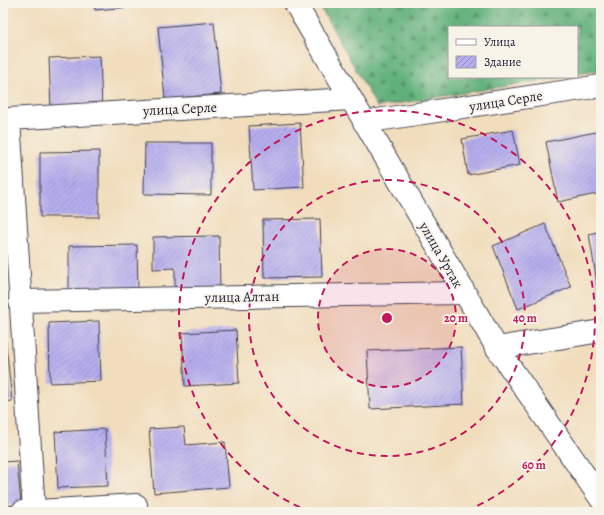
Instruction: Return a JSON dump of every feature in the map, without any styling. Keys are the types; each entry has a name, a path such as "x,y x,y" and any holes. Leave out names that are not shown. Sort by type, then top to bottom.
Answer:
{"street":[{"name":"улица Уртак","path":"296,3 463,293 497,348 601,499"},
{"name":"улица Серле","path":"364,122 601,86"},
{"name":"улица Серле","path":"20,301 9,119 351,99"},
{"name":"улица Алтан","path":"20,301 463,293"},
{"path":"20,301 28,512 136,504"},
{"path":"497,348 601,331"}],"green space":[{"path":"318,3 601,3 601,70 578,74 578,26 448,26 448,78 556,78 377,107"}],"building":[{"path":"94,3 152,3 153,5 95,10"},
{"path":"214,22 221,94 165,99 158,27"},
{"path":"100,56 102,108 51,110 49,58"},
{"path":"300,123 304,187 253,190 249,126"},
{"path":"513,130 520,165 468,175 462,139"},
{"path":"601,131 601,193 558,202 546,142"},
{"path":"145,143 211,143 211,195 144,194"},
{"path":"99,151 99,217 40,217 40,152"},
{"path":"320,219 322,277 264,278 263,220"},
{"path":"545,224 571,287 518,309 493,246"},
{"path":"601,231 601,301 600,301 589,234"},
{"path":"219,236 220,291 175,292 175,268 153,269 153,237"},
{"path":"137,245 138,292 69,293 69,246"},
{"path":"99,321 101,381 50,383 49,323"},
{"path":"236,330 239,383 185,386 182,333"},
{"path":"3,335 5,335 12,401 3,402"},
{"path":"461,347 464,404 370,409 367,351"},
{"path":"184,427 186,445 225,442 229,487 154,493 149,429"},
{"path":"105,429 108,486 58,488 55,432"},
{"path":"17,461 21,505 3,506 3,462"}]}
